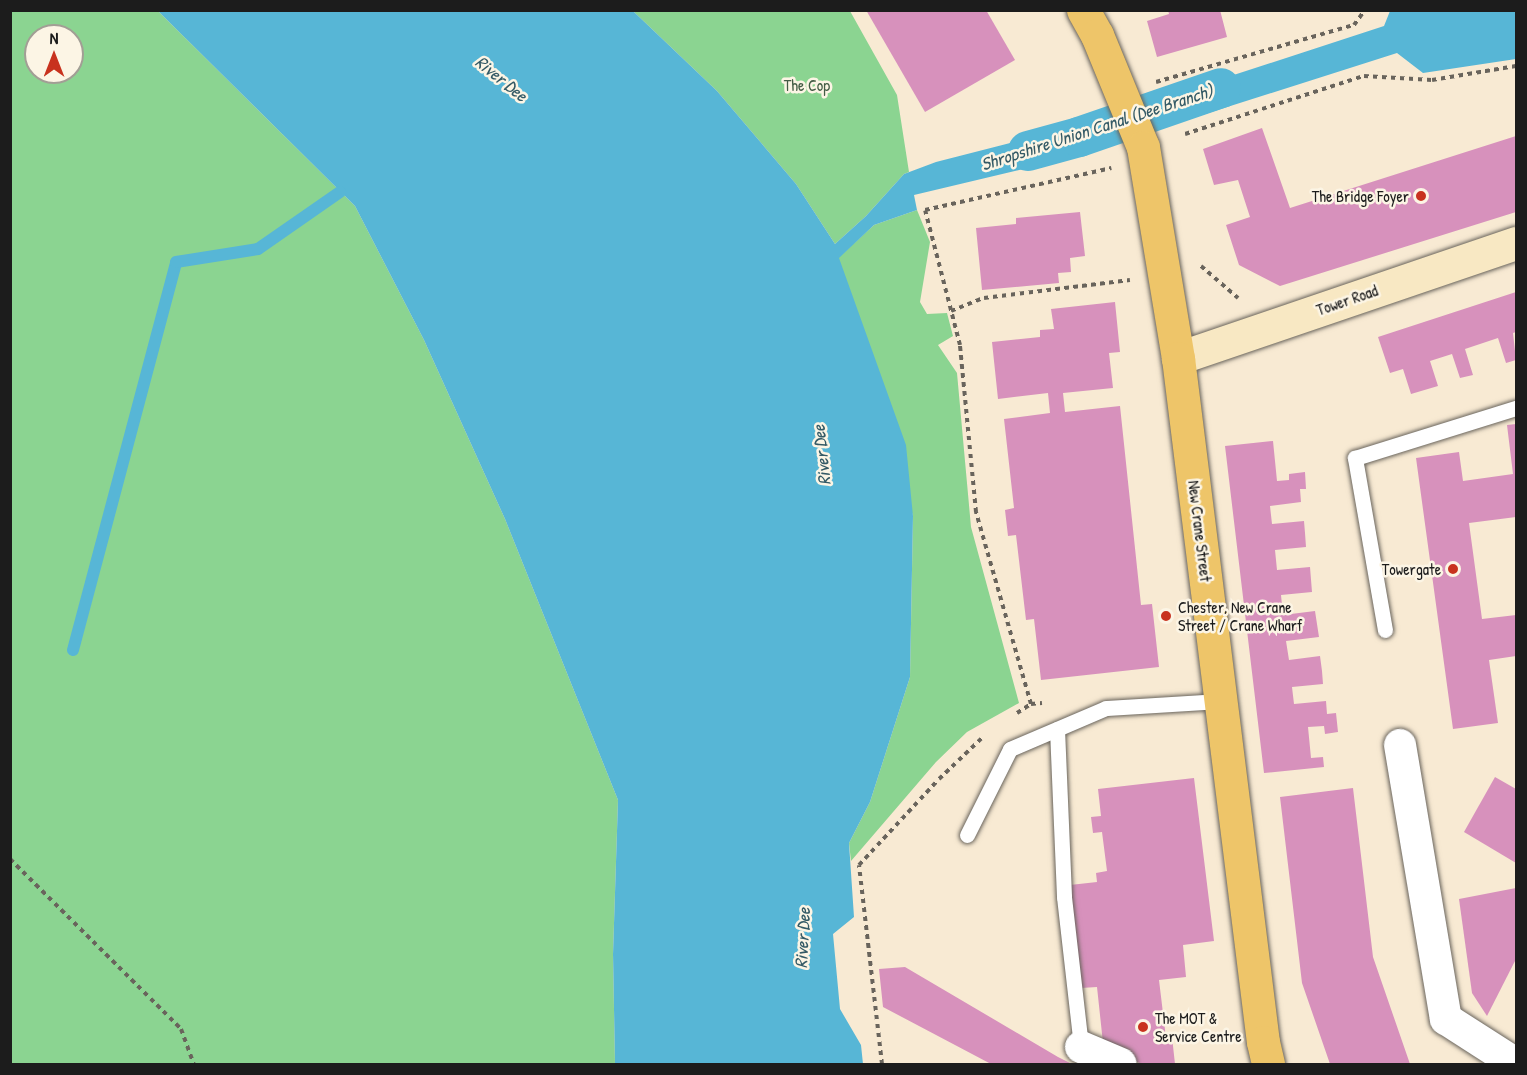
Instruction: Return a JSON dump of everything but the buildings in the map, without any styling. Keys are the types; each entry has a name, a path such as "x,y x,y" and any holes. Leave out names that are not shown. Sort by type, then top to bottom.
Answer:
{"main road":[{"name":"New Crane Street","path":"1083,10 1097,35 1144,154 1178,358 1263,1042 1268,1065"}],"street":[{"name":"Tower Road","path":"1178,358 1516,243"},
{"path":"1400,745 1446,1019 1516,1064"},
{"path":"1081,1047 1121,1065"}],"lane":[{"path":"1385,630 1356,458 1516,408"},
{"path":"968,835 1010,749 1106,708 1221,701"},
{"path":"1057,729 1064,897 1081,1047"}],"path":[{"path":"1154,83 1354,25 1365,10"},
{"path":"1185,134 1364,76 1432,80 1516,66"},
{"path":"1031,704 976,512 960,345 925,210 1144,154"},
{"path":"1194,259 1240,300"},
{"path":"951,311 984,298 1164,275"},
{"path":"1012,716 1020,711"},
{"path":"882,1065 863,916 859,865 939,779 988,733"},
{"path":"10,859 181,1029 194,1065"}],"green space":[{"path":"10,11 158,11 355,206 424,340 505,519 618,800 613,954 615,1064 11,1064"},
{"name":"The Cop","path":"633,11 850,11 897,95 909,172 904,174 866,216 835,244 796,184 717,91"},
{"path":"917,210 930,242 920,302 927,314 947,313 953,336 938,345 957,373 971,527 1019,703 967,732 936,762 851,861 849,843 870,802 910,677 913,516 838,258 874,225"}],"water":[{"name":"River Dee","path":"158,11 633,11 717,91 796,184 835,244 866,216 904,174 936,162 1076,126 1086,154 914,195 917,210 874,225 839,258 906,445 913,516 910,677 870,802 849,843 854,917 833,934 840,1009 861,1045 863,1064 615,1064 613,954 618,800 505,519 424,340 355,206"},
{"path":"1390,11 1516,11 1516,59 1423,73 1397,53 1177,123 1166,97 1384,26"}],"waterway":[{"name":"Shropshire Union Canal (Dee Branch)","path":"1028,151 1079,137 1221,88"},
{"path":"73,650 176,262 258,249 340,192"}],"place":[{"name":"The Bridge Foyer","path":"1421,196"},
{"name":"Towergate","path":"1453,569"},
{"name":"Chester, New Crane Street / Crane Wharf","path":"1166,616"},
{"name":"The MOT & Service Centre","path":"1143,1027"}]}
